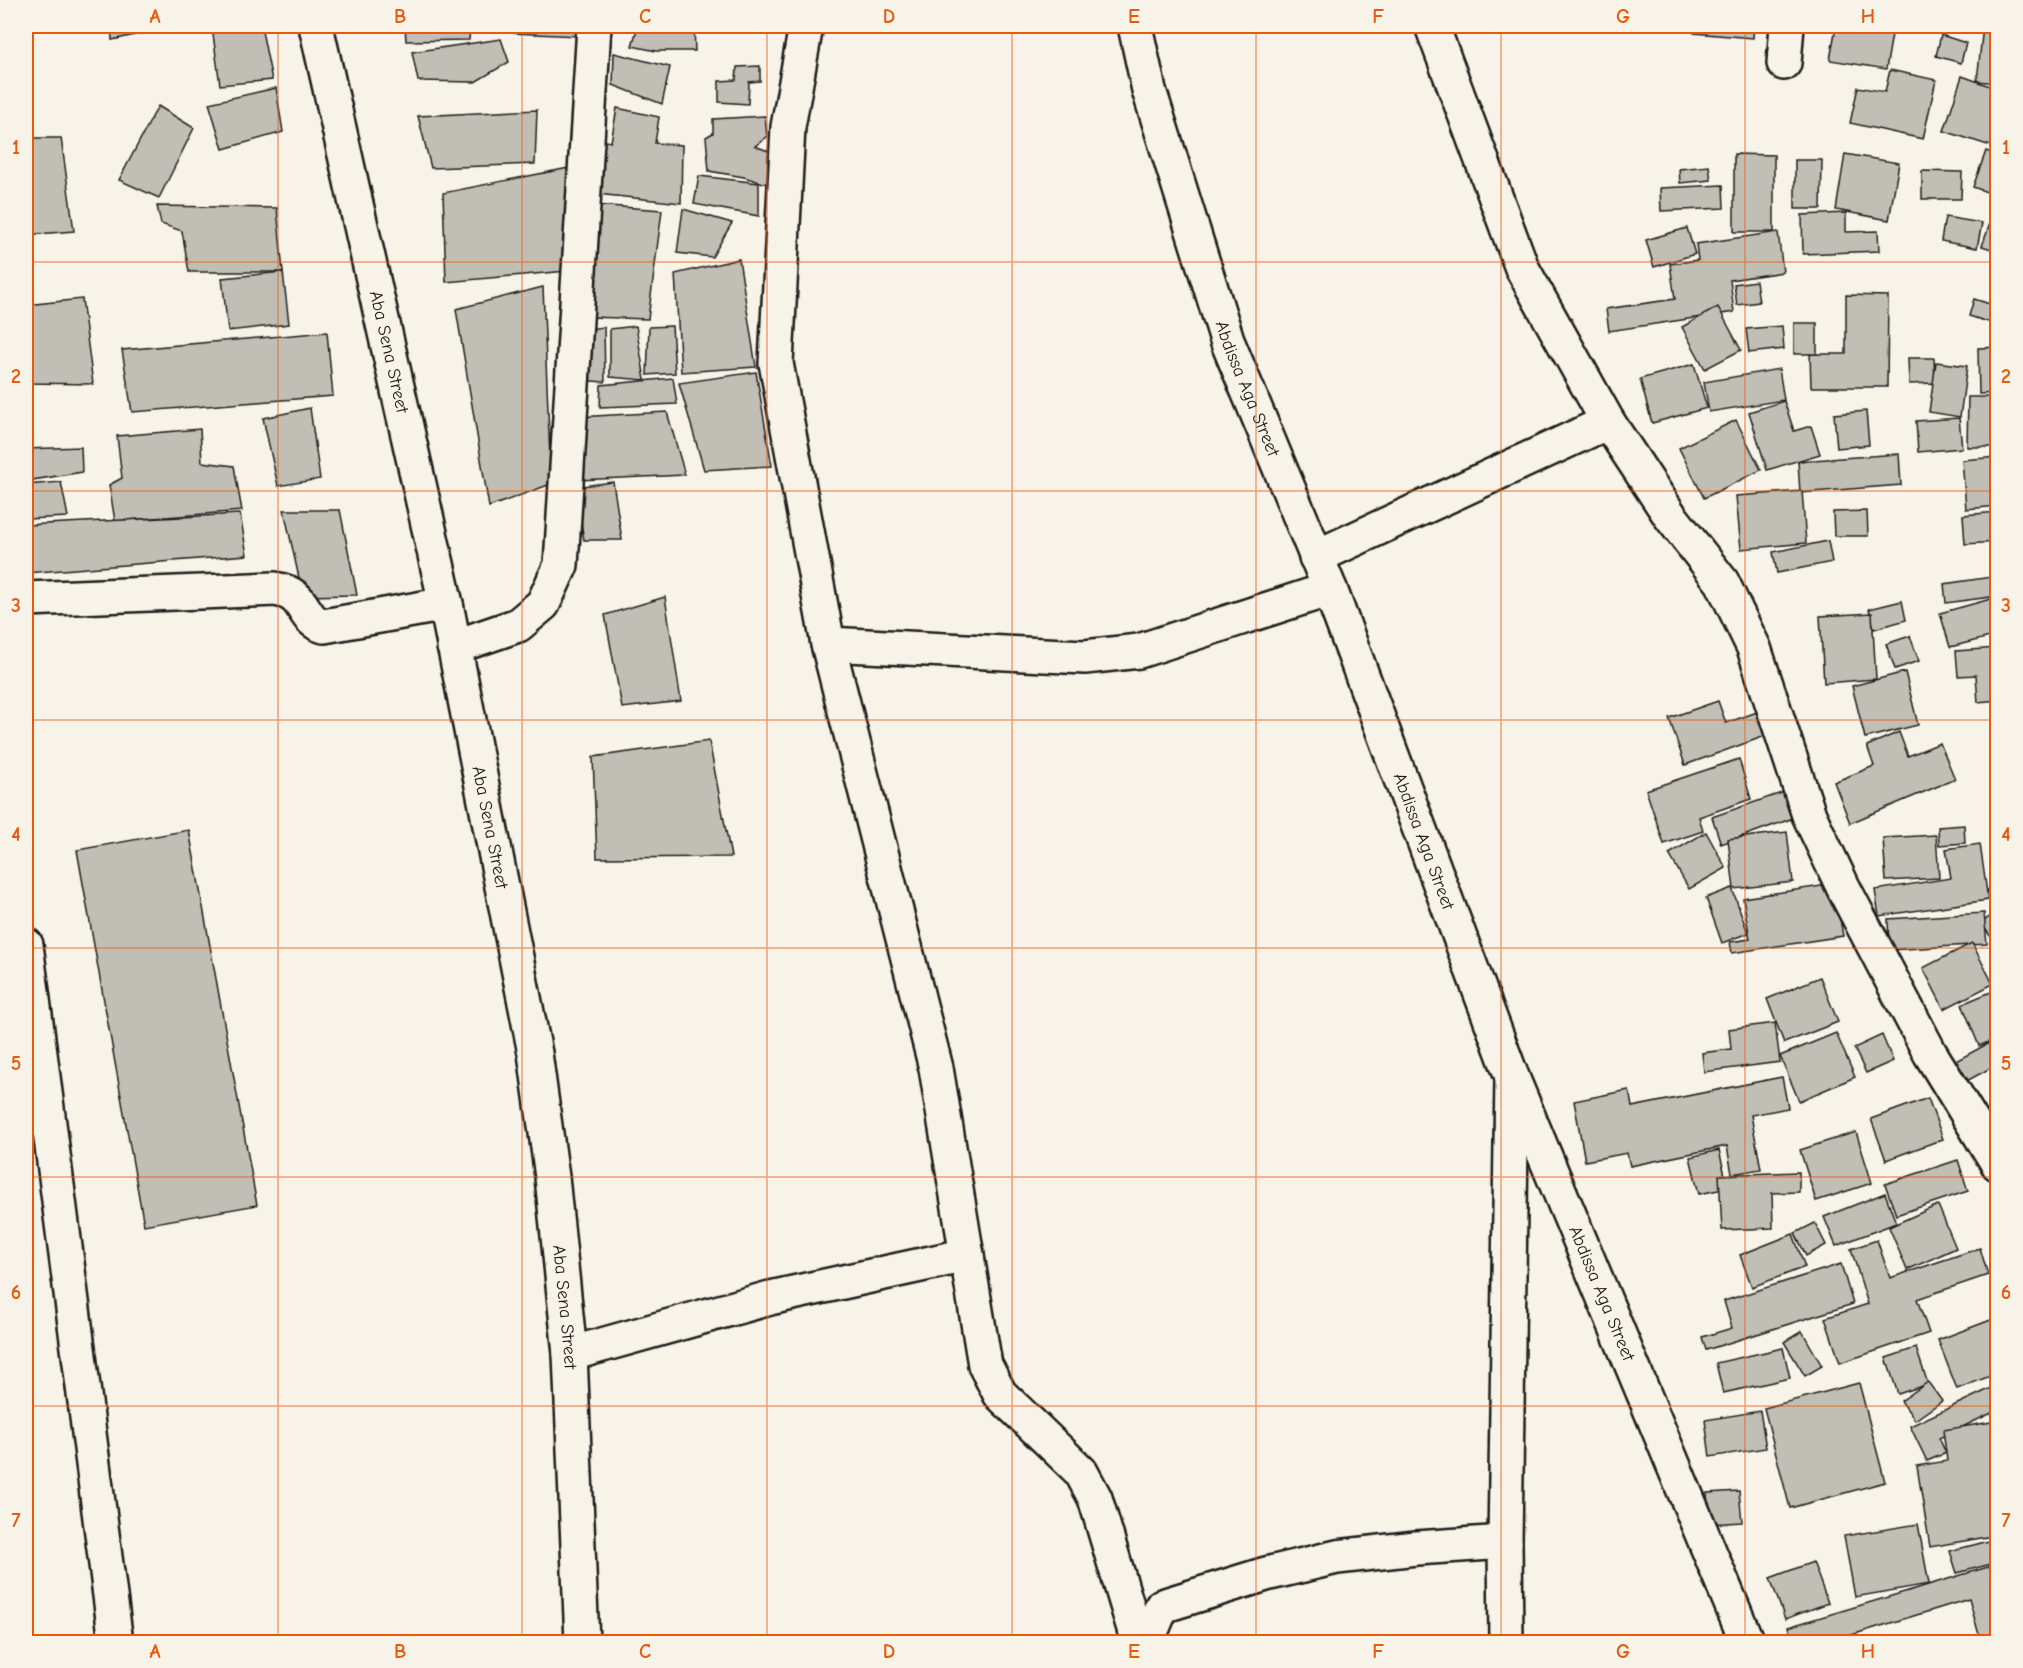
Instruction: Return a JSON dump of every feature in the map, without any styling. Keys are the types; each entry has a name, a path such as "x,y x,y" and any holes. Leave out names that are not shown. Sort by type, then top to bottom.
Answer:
{"main road":[{"name":"Aba Sena Street","path":"316,26 446,604 535,1053 552,1177 570,1354 582,1642"},
{"path":"454,647 518,625 543,604 561,565 594,26"},
{"path":"807,26 788,127 776,363 828,644 936,1068 985,1365 1000,1394 1081,1472 1095,1498 1138,1642"},
{"name":"Abdissa Aga Street","path":"1135,26 1149,90 1228,343 1330,589 1512,1077 1747,1642"},
{"path":"1432,26 1522,268 1608,422 1671,517 1722,582 1754,648 1809,815 1824,847 1930,1053 1998,1164"},
{"path":"1784,63 1787,26"},
{"path":"1316,557 1608,422"},
{"path":"26,599 275,589 288,591 299,599 316,624 324,626 446,604"},
{"path":"828,644 1085,657 1138,651 1330,589"},
{"path":"26,945 116,1642"},
{"path":"1506,1642 1505,1542 1512,1077"},
{"path":"570,1354 770,1298 967,1255"},
{"path":"1147,1642 1162,1606 1266,1574 1337,1557 1416,1548 1505,1542"}],"building":[{"path":"111,26 166,26 167,28 112,40"},
{"path":"261,26 272,80 220,85 212,27"},
{"path":"405,26 470,26 469,40 406,41"},
{"path":"511,26 579,26 579,36 513,33"},
{"path":"638,26 694,26 695,51 656,51 632,46"},
{"path":"1695,26 1754,26 1753,38 1694,33"},
{"path":"1836,26 1893,29 1886,69 1830,60"},
{"path":"1983,26 1998,26 1998,83 1977,81"},
{"path":"1941,35 1966,43 1961,63 1936,56"},
{"path":"501,39 509,62 475,82 418,81 412,52"},
{"path":"614,53 670,67 662,104 613,85"},
{"path":"760,66 760,81 749,82 748,104 719,102 719,81 736,80 737,67"},
{"path":"1890,70 1936,80 1923,139 1850,123 1858,87 1885,92"},
{"path":"1962,76 1998,89 1997,148 1944,131"},
{"path":"276,88 283,132 223,149 209,103"},
{"path":"158,106 194,128 159,198 119,180"},
{"path":"617,108 659,117 655,143 682,145 681,203 597,194 600,140 611,142"},
{"path":"537,110 535,164 431,168 418,116"},
{"path":"765,116 767,137 755,146 776,154 777,187 744,177 709,171 706,137 713,133 713,119"},
{"path":"26,138 61,138 74,231 26,235"},
{"path":"1986,151 1998,155 1998,196 1973,187"},
{"path":"1734,154 1774,155 1774,232 1734,232"},
{"path":"1845,154 1899,163 1889,220 1836,210"},
{"path":"1795,160 1822,160 1821,209 1795,209"},
{"path":"1709,166 1711,180 1680,183 1679,169"},
{"path":"569,168 567,271 446,282 443,193"},
{"path":"1922,171 1962,172 1961,199 1922,199"},
{"path":"699,176 759,183 759,216 694,204"},
{"path":"1723,185 1724,208 1661,211 1660,188"},
{"path":"1998,201 1998,251 1982,246"},
{"path":"595,205 662,210 648,319 590,317"},
{"path":"157,206 277,208 283,272 189,272 182,231 161,224"},
{"path":"683,209 732,223 712,257 677,253"},
{"path":"1846,213 1846,232 1878,231 1879,251 1803,254 1802,215"},
{"path":"1945,217 1982,223 1977,248 1941,241"},
{"path":"1687,228 1695,254 1654,267 1646,240"},
{"path":"1778,232 1783,272 1730,280 1734,312 1609,331 1606,309 1675,299 1670,264 1698,260 1696,244"},
{"path":"739,259 756,367 681,372 675,274"},
{"path":"283,272 289,324 228,331 222,278"},
{"path":"1998,277 1998,325 1969,316 1974,299 1990,304"},
{"path":"1756,281 1759,302 1737,305 1734,284"},
{"path":"543,287 551,484 489,507 456,309"},
{"path":"1846,295 1888,296 1887,387 1811,387 1810,354 1846,354"},
{"path":"82,299 93,384 26,383 26,305"},
{"path":"1718,307 1741,350 1705,369 1682,327"},
{"path":"1794,323 1817,323 1817,354 1794,354"},
{"path":"636,326 645,380 610,377 610,329"},
{"path":"672,326 675,373 647,375 649,327"},
{"path":"1782,326 1784,349 1749,353 1746,329"},
{"path":"604,327 605,382 578,380 580,330"},
{"path":"327,332 333,396 132,412 122,350"},
{"path":"1998,347 1998,393 1979,394 1978,348"},
{"path":"1908,358 1934,358 1935,383 1909,384"},
{"path":"1936,362 1967,366 1960,417 1929,412"},
{"path":"1694,364 1707,408 1652,423 1640,379"},
{"path":"1779,369 1784,400 1709,412 1704,382"},
{"path":"756,372 772,466 704,470 679,383"},
{"path":"673,378 677,404 600,407 601,385"},
{"path":"1968,397 1998,397 1998,447 1967,447"},
{"path":"1784,401 1794,431 1811,426 1820,454 1767,470 1749,412"},
{"path":"310,408 320,479 278,486 263,418"},
{"path":"1866,411 1869,445 1837,448 1834,414"},
{"path":"667,412 685,475 578,480 577,417"},
{"path":"1959,418 1962,448 1918,452 1916,421"},
{"path":"1736,420 1761,470 1704,498 1679,448"},
{"path":"200,429 202,462 234,466 242,511 115,521 109,485 122,478 117,436"},
{"path":"81,447 82,472 26,481 26,449"},
{"path":"1899,454 1901,485 1800,493 1798,461"},
{"path":"1998,457 1998,506 1966,509 1962,460"},
{"path":"61,482 68,517 26,519 26,485"},
{"path":"613,482 622,540 584,540 575,487"},
{"path":"1802,491 1806,543 1741,549 1736,496"},
{"path":"284,510 340,510 357,595 303,596"},
{"path":"1867,511 1868,536 1834,536 1833,512"},
{"path":"1998,512 1998,542 1965,544 1963,515"},
{"path":"240,514 247,555 26,573 26,525"},
{"path":"1828,541 1832,562 1777,573 1773,552"},
{"path":"1998,576 1998,596 1946,603 1944,584"},
{"path":"665,597 681,701 622,708 605,615"},
{"path":"1998,597 1998,635 1950,647 1940,613"},
{"path":"1902,601 1906,620 1874,629 1869,609"},
{"path":"1872,613 1876,679 1824,683 1820,616"},
{"path":"1910,636 1919,661 1895,669 1886,644"},
{"path":"1998,648 1998,700 1978,702 1976,675 1958,676 1956,651"},
{"path":"1905,672 1918,725 1865,738 1852,686"},
{"path":"1718,701 1726,723 1760,711 1768,735 1685,765 1669,718"},
{"path":"1899,732 1908,756 1940,743 1955,779 1850,823 1834,782 1874,766 1867,746"},
{"path":"709,741 731,857 597,858 593,757"},
{"path":"1739,759 1751,799 1699,817 1703,831 1664,844 1646,790"},
{"path":"1793,789 1802,815 1721,844 1712,817"},
{"path":"1964,825 1965,843 1939,845 1938,827"},
{"path":"189,830 257,1205 144,1225 77,850"},
{"path":"1706,832 1726,868 1689,889 1669,854"},
{"path":"1787,832 1793,882 1734,889 1728,839"},
{"path":"1936,835 1939,878 1886,881 1883,838"},
{"path":"1980,844 1988,900 1879,916 1875,890 1951,878 1946,849"},
{"path":"1834,884 1843,936 1732,953 1730,942 1750,939 1743,898"},
{"path":"1732,888 1748,933 1722,943 1706,898"},
{"path":"1998,911 1998,947 1981,923"},
{"path":"1984,913 1987,944 1889,950 1888,919"},
{"path":"1972,943 1993,984 1944,1009 1923,968"},
{"path":"1820,977 1838,1022 1784,1043 1767,999"},
{"path":"1998,989 1998,1038 1979,1046 1962,1004"},
{"path":"1775,1023 1780,1062 1704,1072 1702,1053 1731,1049 1729,1029"},
{"path":"1836,1033 1855,1077 1799,1101 1780,1056"},
{"path":"1882,1035 1893,1061 1866,1073 1854,1048"},
{"path":"1989,1043 1998,1059 1998,1064 1963,1083 1952,1063"},
{"path":"1782,1077 1788,1108 1751,1115 1761,1169 1732,1174 1727,1146 1630,1166 1627,1153 1585,1161 1574,1101 1629,1090 1632,1107"},
{"path":"1928,1098 1943,1139 1886,1160 1871,1119"},
{"path":"1856,1132 1872,1183 1816,1201 1800,1150"},
{"path":"1719,1150 1728,1188 1699,1194 1690,1157"},
{"path":"1958,1160 1968,1191 1896,1215 1885,1184"},
{"path":"1799,1172 1799,1192 1772,1193 1773,1228 1722,1230 1719,1175"},
{"path":"1885,1193 1896,1223 1836,1246 1824,1217"},
{"path":"1938,1205 1956,1248 1907,1270 1889,1227"},
{"path":"1815,1223 1826,1245 1806,1256 1795,1233"},
{"path":"1793,1234 1805,1267 1752,1287 1740,1255"},
{"path":"1877,1240 1890,1278 1980,1248 1988,1275 1917,1299 1929,1333 1840,1363 1825,1318 1868,1304 1851,1249"},
{"path":"1841,1264 1853,1304 1706,1350 1702,1337 1732,1328 1724,1301"},
{"path":"1996,1318 1998,1323 1998,1373 1957,1389 1938,1340"},
{"path":"1802,1331 1822,1366 1805,1376 1784,1342"},
{"path":"1783,1348 1790,1378 1723,1393 1716,1363"},
{"path":"1916,1348 1928,1384 1898,1394 1886,1358"},
{"path":"1928,1382 1942,1401 1915,1420 1901,1401"},
{"path":"1859,1383 1885,1482 1790,1508 1764,1408"},
{"path":"1998,1385 1998,1410 1939,1438 1946,1453 1927,1461 1910,1426"},
{"path":"1760,1411 1766,1448 1710,1457 1705,1420"},
{"path":"1998,1421 1998,1535 1930,1547 1917,1466 1947,1461 1943,1430"},
{"path":"1739,1491 1742,1522 1709,1524 1707,1493"},
{"path":"1918,1524 1929,1584 1855,1597 1844,1536"},
{"path":"1989,1541 1995,1563 1957,1573 1950,1551"},
{"path":"1813,1562 1828,1603 1785,1619 1770,1578"},
{"path":"1998,1564 1998,1642 1981,1642 1969,1599 1845,1637 1847,1642 1793,1642 1788,1627"}]}
